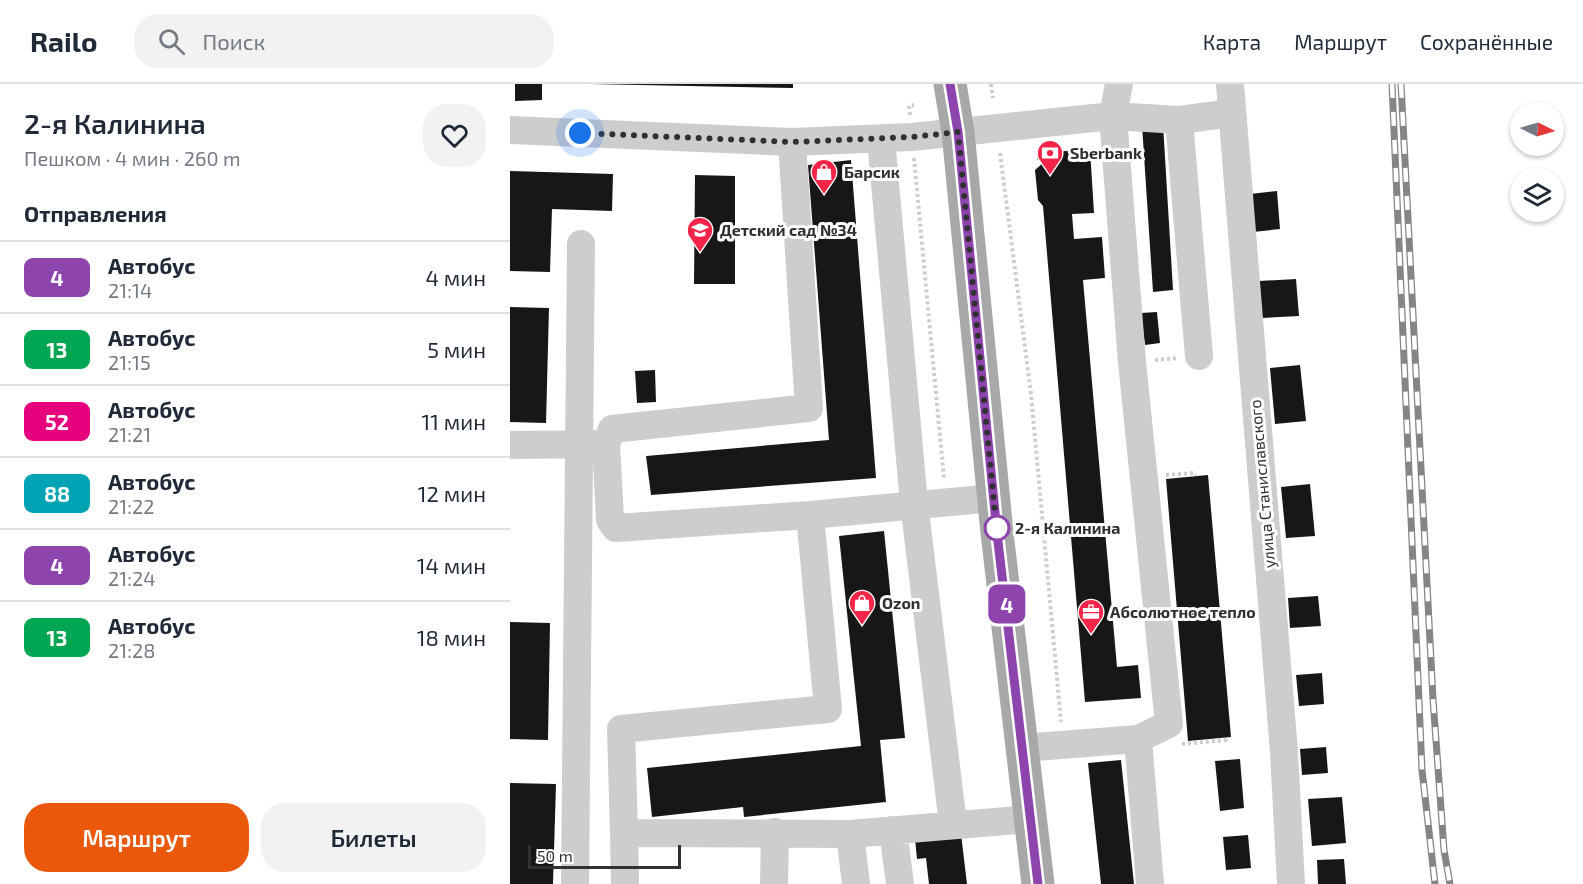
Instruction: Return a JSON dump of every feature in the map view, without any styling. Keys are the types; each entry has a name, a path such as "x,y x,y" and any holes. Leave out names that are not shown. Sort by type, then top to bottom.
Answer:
{"main road":[{"path":"950,84 958,132 994,498 1038,884"}],"street":[{"path":"1022,748 1138,739 1168,724 1132,362 1113,116 1119,84"},
{"name":"улица Станиславского","path":"1230,84 1284,740 1291,884"},
{"path":"510,130 792,142 881,139 1113,116 1179,120 1232,113"},
{"path":"1113,116 1128,158 1139,288"},
{"path":"1179,120 1199,357"},
{"path":"881,139 914,503 953,824"},
{"path":"792,142 809,408 612,429 606,444 610,520 616,528 810,515 914,503 994,498"},
{"path":"575,884 577,446 581,244"},
{"path":"510,445 606,444"},
{"path":"625,884 621,729 828,709 810,515"},
{"path":"1138,739 1150,884"},
{"path":"624,833 850,834 1030,819"},
{"path":"893,830 900,884"},
{"path":"774,884 775,832"},
{"path":"850,834 856,884"}],"path":[{"path":"991,84 993,98"},
{"path":"910,117 909,105 914,105"},
{"path":"1000,153 1030,383 1046,583 1064,745"},
{"path":"914,158 946,501"},
{"path":"1163,475 1194,473 1195,476"},
{"path":"1182,744 1226,740 1226,737"}],"building":[{"path":"515,84 542,84 542,100 515,101"},
{"path":"590,84 793,84 793,88"},
{"path":"1163,124 1173,290 1153,292 1142,125"},
{"path":"1090,149 1094,213 1072,214 1074,239 1102,237 1105,278 1083,280 1117,667 1138,665 1141,698 1085,702 1043,206 1038,200 1035,170 1043,163 1037,159 1042,153"},
{"path":"851,160 876,478 651,495 646,456 829,440 808,165"},
{"path":"510,171 613,174 612,211 552,209 550,272 510,271"},
{"path":"695,175 735,176 735,284 694,284"},
{"path":"1277,191 1280,229 1253,232 1250,194"},
{"path":"1296,279 1299,316 1261,318 1259,281"},
{"path":"510,307 549,308 546,423 510,422"},
{"path":"1157,312 1160,343 1145,345 1141,313"},
{"path":"1300,365 1306,421 1275,424 1270,368"},
{"path":"655,370 656,402 637,403 635,371"},
{"path":"1208,475 1231,737 1188,741 1166,479"},
{"path":"1310,484 1315,536 1286,538 1281,487"},
{"path":"884,531 905,738 880,740 886,802 744,817 743,807 652,817 647,768 861,746 839,536"},
{"path":"1318,596 1321,626 1290,628 1288,598"},
{"path":"510,622 550,623 548,740 510,739"},
{"path":"1322,673 1324,704 1299,706 1296,675"},
{"path":"1326,747 1328,773 1302,775 1300,749"},
{"path":"1240,759 1244,808 1220,811 1215,761"},
{"path":"1121,760 1134,884 1101,884 1088,763"},
{"path":"510,783 556,784 553,884 510,884"},
{"path":"1342,797 1346,843 1312,846 1308,799"},
{"path":"961,834 967,884 929,884 926,858 917,859 915,839"},
{"path":"1248,835 1251,868 1226,870 1223,837"},
{"path":"1344,859 1346,884 1318,884 1317,860"}],"railway":[{"path":"1392,84 1422,770 1435,884"},
{"path":"1401,84 1433,699 1444,850 1450,884"}],"bus line":[{"name":"4","path":"950,84 958,132 997,533 1005,584 1038,884"}],"place":[{"name":"Sberbank","path":"1050,176"},
{"name":"Барсик","path":"824,195"},
{"name":"Детский сад №34","path":"700,253"},
{"name":"2-я Калинина","path":"997,528"},
{"name":"Ozon","path":"862,626"},
{"name":"Абсолютное тепло","path":"1091,635"}],"route":[{"path":"580,133 792,142 912,137 958,132 997,533 997,528"}]}
